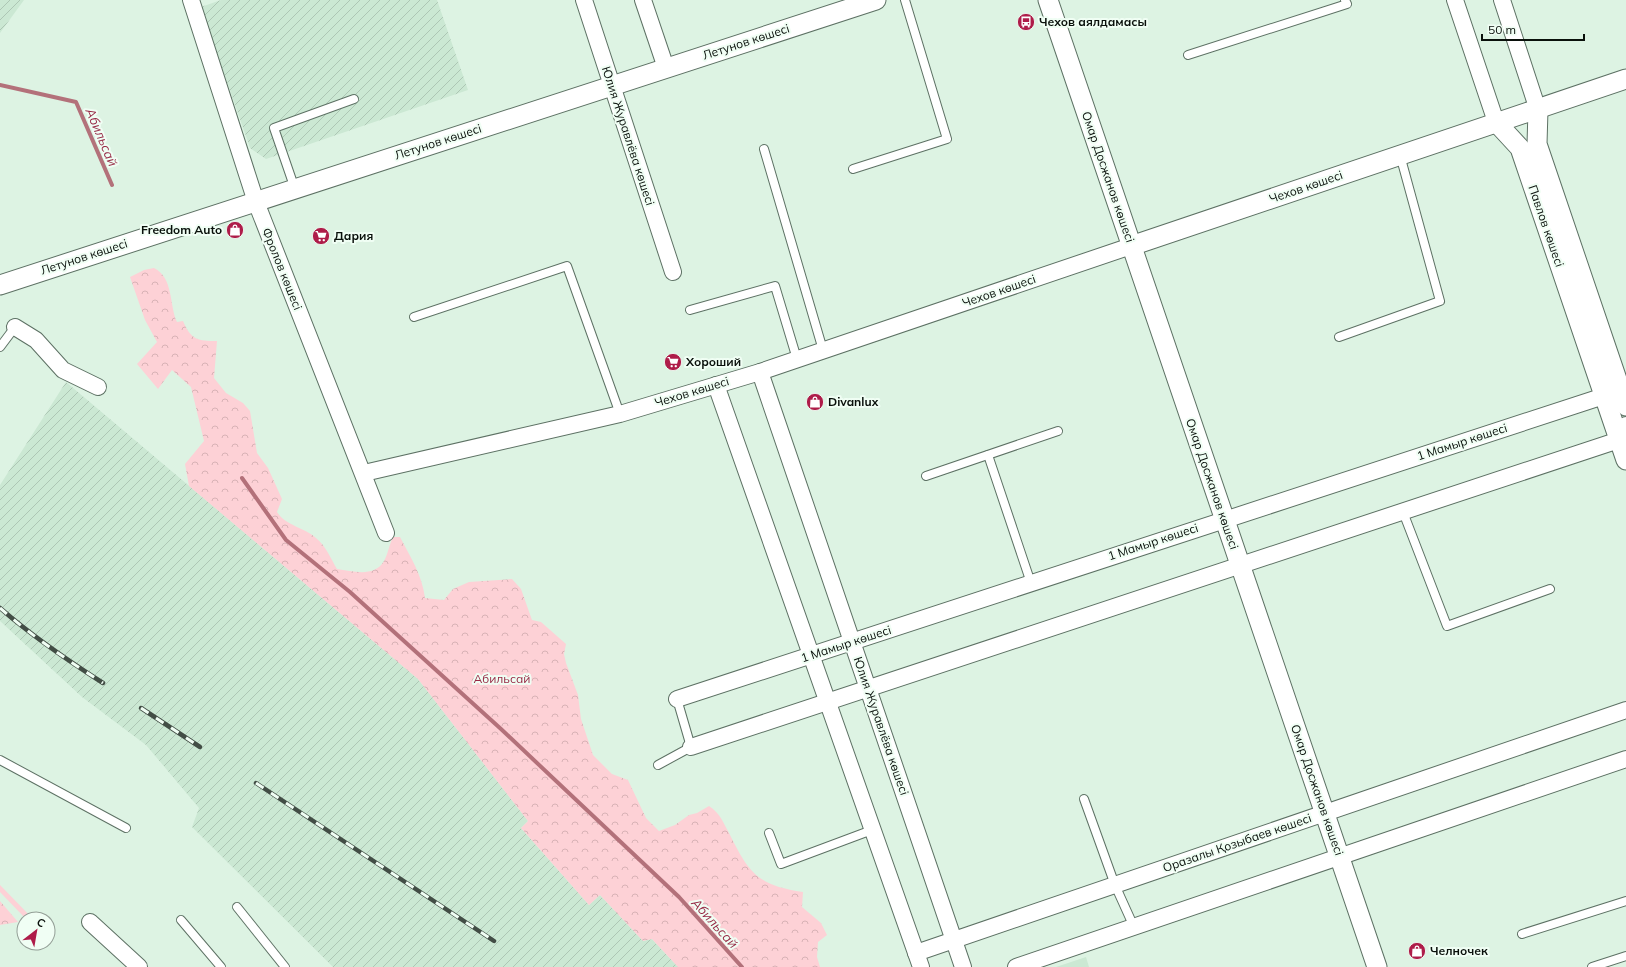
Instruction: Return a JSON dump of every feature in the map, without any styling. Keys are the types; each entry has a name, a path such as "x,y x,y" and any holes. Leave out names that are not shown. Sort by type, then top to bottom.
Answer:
{"street":[{"name":"Фролов көшесі","path":"191,0 256,202 364,473 386,533"},
{"name":"Юлия Журавлёва көшесі","path":"584,0 673,272"},
{"path":"643,0 666,68"},
{"name":"Летунов көшесі","path":"0,285 876,0"},
{"name":"Омар Досжанов көшесі","path":"1048,0 1377,967"},
{"name":"Павлов көшесі","path":"1455,0 1496,122 1520,148 1604,396 1623,433 1626,460"},
{"name":"Павлов көшесі","path":"1502,0 1538,110 1537,144 1626,406"},
{"name":"Чехов көшесі","path":"364,473 620,414 760,372 1626,79"},
{"path":"15,327 36,340 63,370 98,387"},
{"name":"Юлия Журавлёва көшесі","path":"760,372 963,967"},
{"path":"716,385 918,960"},
{"path":"1604,396 1626,414"},
{"name":"1 Мамыр көшесі","path":"677,699 1031,582 1604,396"},
{"path":"691,747 1403,512 1623,433"},
{"name":"Оразалы Қозыбаев көшесі","path":"918,960 954,940 1626,710"},
{"path":"1016,967 1626,759"},
{"path":"90,922 139,967"}],"lane":[{"path":"853,170 947,139 905,0"},
{"path":"1188,55 1347,4 1345,0"},
{"path":"295,189 274,128 354,99"},
{"path":"764,149 823,350"},
{"path":"1339,337 1440,301 1400,155"},
{"path":"414,317 567,266 620,414"},
{"path":"690,310 775,286 797,359"},
{"path":"0,347 15,327"},
{"path":"926,476 1058,431"},
{"path":"988,455 1031,582"},
{"path":"1403,512 1447,626 1550,589"},
{"path":"658,765 691,747 677,699"},
{"path":"0,760 126,828"},
{"path":"1084,799 1115,885 1134,927"},
{"path":"769,833 781,864 872,830"},
{"path":"1522,934 1626,901"},
{"path":"237,908 285,967"},
{"path":"181,920 221,967"},
{"path":"1592,967 1626,956"}],"shaded area":[{"path":"0,0 24,0 0,33"},
{"path":"221,0 437,0 468,90 266,159 250,148 201,7"},
{"path":"66,382 418,679 528,821 521,828 589,905 600,895 643,941 652,939 678,967 333,967 192,827 199,808 146,745 82,697 0,621 0,485"},
{"path":"1086,957 1089,967 1056,967"}],"green space":[{"name":"Абильсай","path":"154,268 165,278 168,285 177,322 183,321 192,336 200,340 217,341 214,378 226,393 243,403 250,411 257,453 268,468 282,499 277,512 281,517 311,534 320,541 337,569 356,572 369,572 375,570 384,561 393,537 400,537 419,574 425,598 444,600 453,589 469,582 512,579 521,589 532,620 541,622 566,644 564,654 566,663 578,695 581,719 593,755 612,774 628,780 646,818 659,831 675,825 689,815 697,813 709,806 721,818 736,847 756,875 775,885 803,892 802,907 821,923 827,935 818,942 817,957 820,967 678,967 652,939 643,941 600,895 589,905 521,828 528,821 418,679 189,486 185,464 204,441 191,387 172,370 158,389 137,364 157,342 145,320 130,277 144,270"},
{"path":"0,885 25,911 18,911 0,892"},
{"path":"0,901 16,920 16,922 0,925"}],"waterway":[{"name":"Абильсай","path":"0,85 76,102 112,185"},
{"name":"Абильсай","path":"242,478 286,540 350,592 501,729 679,897 742,967"}],"railway":[{"path":"0,608 76,666 103,683"},
{"path":"141,708 200,747"},
{"path":"256,783 494,941"}],"place":[{"name":"Чехов аялдамасы","path":"1026,22"},
{"name":"Freedom Auto","path":"235,230"},
{"name":"Дария","path":"321,236"},
{"name":"Хороший","path":"673,362"},
{"name":"Divanlux","path":"815,402"},
{"name":"Челночек","path":"1417,951"}]}
